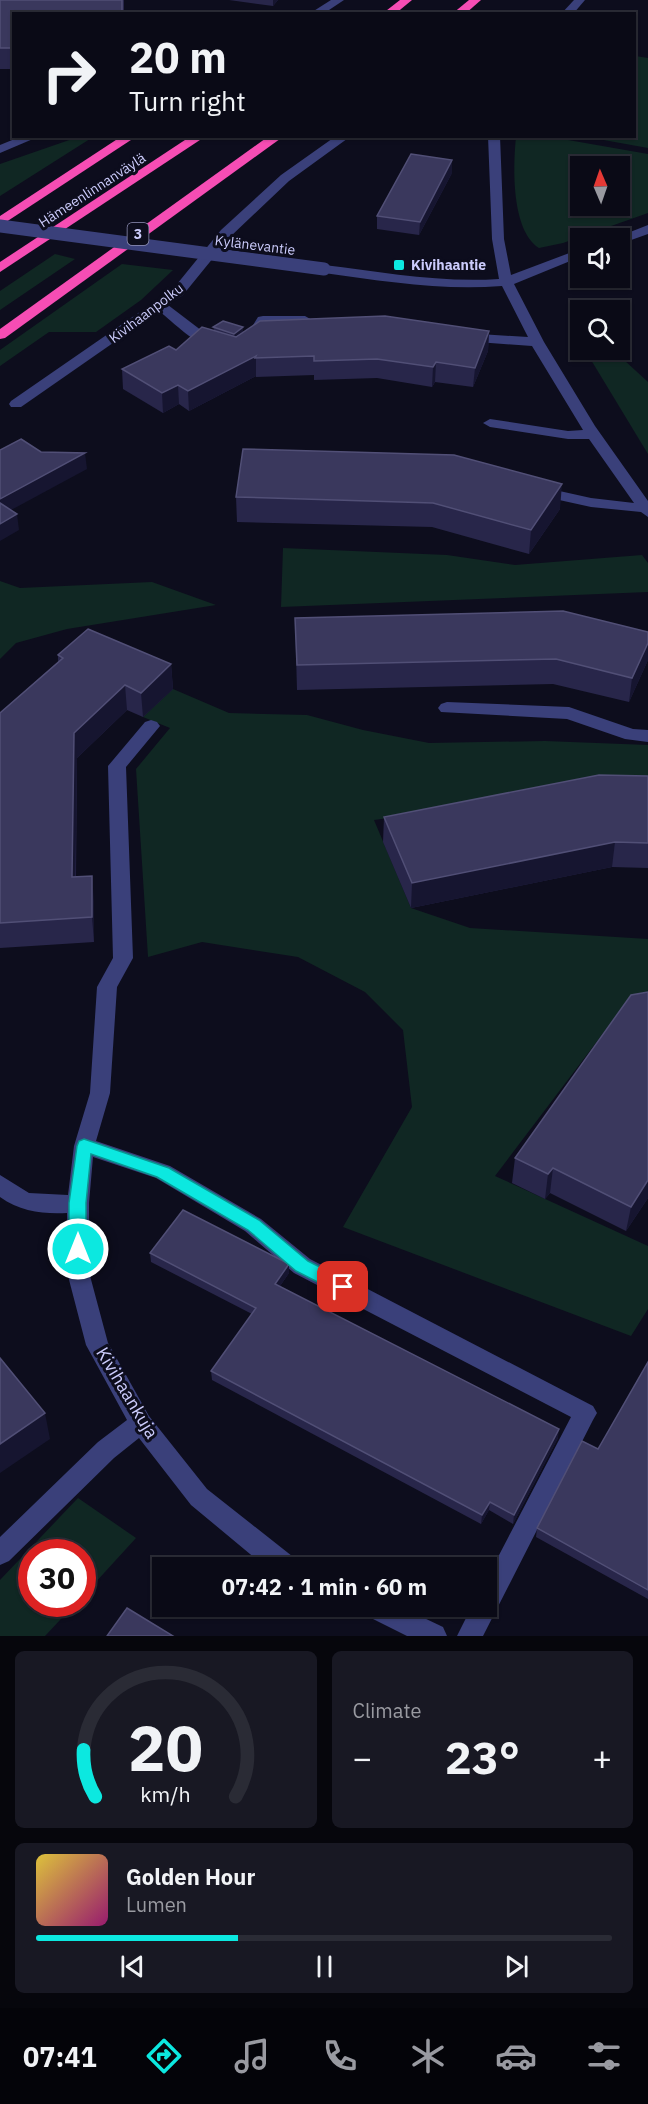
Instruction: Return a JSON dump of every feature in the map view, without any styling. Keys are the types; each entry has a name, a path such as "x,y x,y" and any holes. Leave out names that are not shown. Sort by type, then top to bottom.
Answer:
{"highway":[{"path":"390,12 407,0"},
{"path":"460,12 476,0"},
{"path":"0,224 127,138"},
{"name":"Hämeenlinnanväylä","path":"0,268 197,138"},
{"name":"3","path":"0,335 275,138"}],"street":[{"path":"318,12 339,0"},
{"path":"568,12 580,0"},
{"path":"0,149 29,138"},
{"name":"Kivihaanpolku","path":"16,404 161,306 193,276 226,233 285,178 342,138"},
{"path":"494,138 498,239 506,282 537,342 593,434 646,510"},
{"name":"Kylänevantie","path":"0,224 433,284 470,285 506,282 570,258"},
{"path":"630,236 648,229"},
{"path":"161,306 205,340 232,349 250,340 263,320 322,320"},
{"path":"452,335 537,342"},
{"path":"490,423 568,435 593,434"},
{"path":"522,487 565,499 646,510"},
{"path":"447,708 569,713 631,735 648,736"},
{"name":"Kivihaankuja","path":"151,726 117,766 123,958 107,987 100,1093 84,1146 78,1203 78,1272 97,1345 141,1424 199,1497 272,1557"},
{"path":"84,1146 163,1173 253,1225 302,1266 585,1413 497,1585"},
{"path":"0,1184 10,1196 42,1205 78,1203"},
{"path":"0,1553 106,1450 141,1424"},
{"path":"395,1617 434,1636"},
{"path":"470,1636 480,1617"}],"green space":[{"path":"636,56 648,58 648,148 593,138 636,138"},
{"path":"75,138 91,138 0,196 0,164"},
{"path":"516,138 557,138 648,154 648,213 606,228 570,228 570,241 563,243 539,248 523,227 516,197"},
{"path":"55,254 75,259 0,310 0,291"},
{"path":"122,264 173,270 141,300 96,332 49,332 0,366 0,350"},
{"path":"591,360 624,360 648,382 648,454"},
{"path":"283,548 447,555 515,565 642,555 648,563 648,592 281,607"},
{"path":"0,581 20,588 152,582 216,605 67,629 16,643 0,659"},
{"path":"173,689 229,713 307,715 363,730 429,743 545,741 648,745 648,782 374,820 411,908 470,928 648,939 648,1007 617,1015 495,1176 648,1246 648,1309 631,1336 343,1227 412,1107 403,1030 365,992 298,957 202,942 148,957 136,769 170,728 143,717"},
{"path":"78,1498 136,1538 96,1582 96,1539 39,1539"},
{"path":"18,1561 18,1617 63,1617 45,1636 0,1636 0,1580"}],"building":[{"path":"0,0 122,0 122,12 12,12 12,48 0,48"},
{"path":"411,154 452,160 420,222 377,216"},
{"path":"385,316 489,331 475,368 436,362 433,367 377,359 314,361 314,356 255,358 256,356 188,391 178,385 162,393 122,369 169,346 176,350 202,327 236,337 260,321"},
{"path":"223,321 243,327 234,334 213,327"},
{"path":"21,439 41,452 85,453 0,499 0,450"},
{"path":"243,449 454,455 562,484 531,530 433,503 236,497"},
{"path":"0,503 17,514 0,524"},
{"path":"563,611 648,632 648,643 632,678 556,659 297,665 295,618"},
{"path":"88,629 171,664 141,693 125,685 74,733 72,877 92,876 92,917 0,923 0,713 63,658 58,655"},
{"path":"599,775 648,776 648,843 615,842 412,883 384,817"},
{"path":"648,992 648,1180 631,1207 553,1168 548,1174 515,1158 631,995"},
{"path":"183,1210 289,1264 275,1284 559,1429 514,1515 490,1502 482,1515 211,1371 256,1308 150,1253"},
{"path":"0,1358 45,1413 0,1444"},
{"path":"648,1362 648,1590 537,1528 582,1441 598,1449"},
{"path":"127,1608 173,1636 107,1636"}],"place":[{"name":"Kivihaantie","path":"399,265"}],"route":[{"path":"78,1249 78,1203 84,1146 163,1173 253,1225 302,1266 343,1287"}]}
